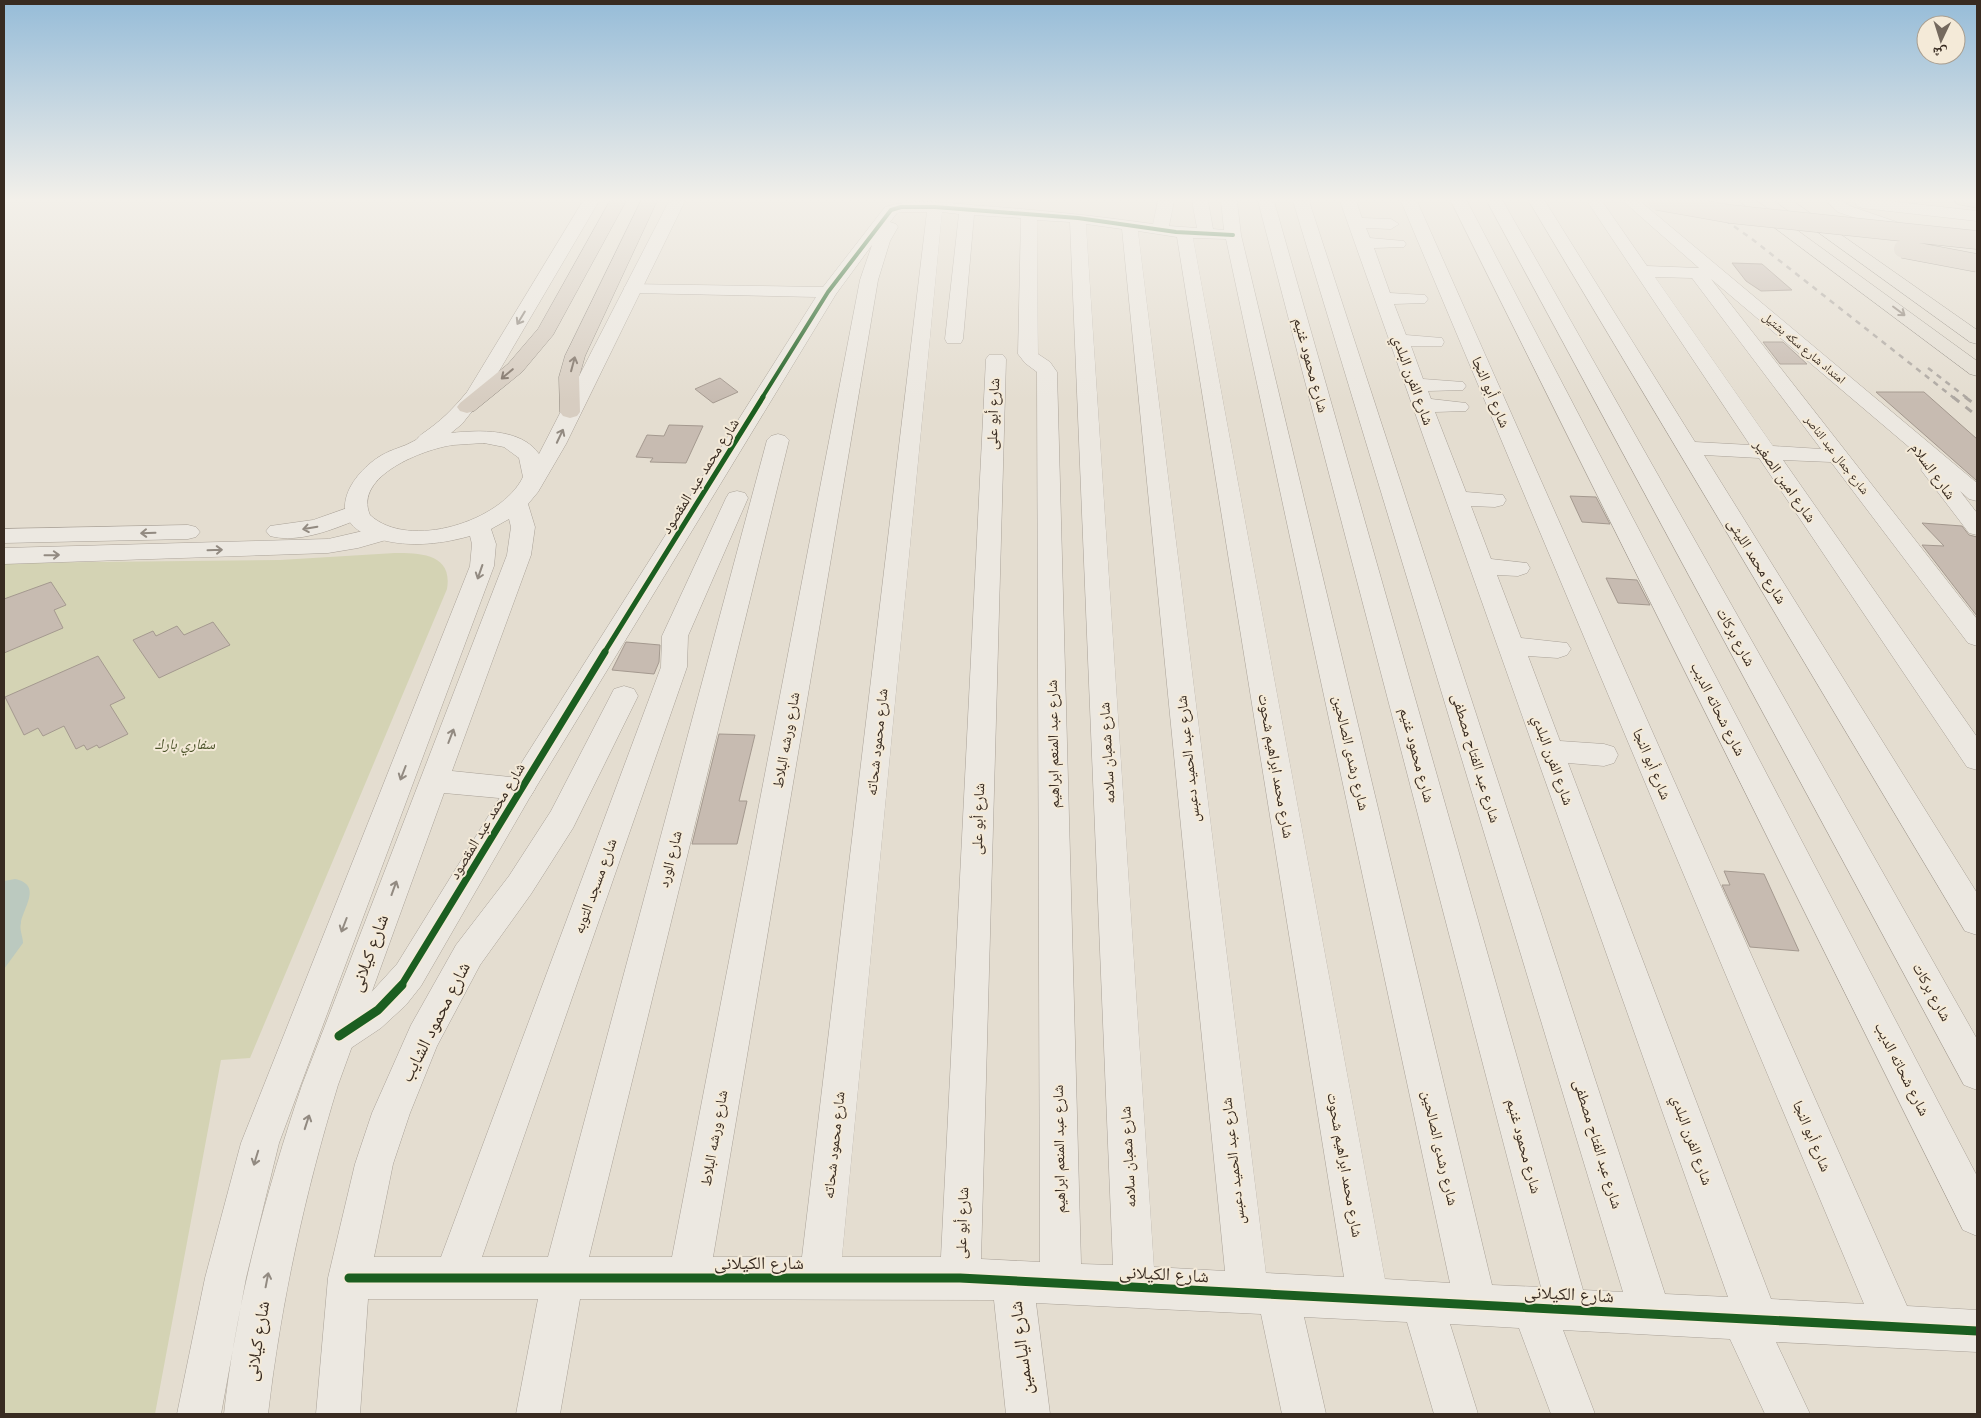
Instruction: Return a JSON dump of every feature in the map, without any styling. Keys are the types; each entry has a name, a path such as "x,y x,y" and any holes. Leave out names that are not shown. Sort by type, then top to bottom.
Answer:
{"highway":[{"path":"467,407 515,368 546,331 581,267"},
{"path":"570,412 569,377 575,356 618,267"}],"main road":[{"path":"1839,267 1977,370"},
{"path":"1879,267 1977,338"}],"street":[{"path":"551,267 467,407 444,429 416,447 385,462 363,482 354,502 356,512 362,521 372,528 385,533 419,537 459,531 478,525 525,490 559,440 570,412 644,267"},
{"name":"شارع محمد عبد المقصود","path":"339,1036 360,1024 396,993 828,292 847,267"},
{"name":"شارع ورشه البلاط","path":"689,1278 869,280 873,267"},
{"name":"شارع محمود شحاته","path":"820,1278 928,267"},
{"path":"954,339 961,267"},
{"name":"شارع عبد المنعم ابراهيم","path":"1029,267 1028,354 1031,359 1043,365 1048,372 1061,1283"},
{"name":"شارع شعبان سلامه","path":"1081,267 1135,1287"},
{"name":"شارع عبد الحميد دعبس","path":"1134,267 1263,1294 1304,1414"},
{"name":"شارع محمد ابراهيم شحوت","path":"1202,267 1368,1299"},
{"name":"شارع رشدى الصالحين","path":"1205,267 1476,1305"},
{"name":"شارع محمود غنيم","path":"1283,267 1550,1308 1573,1414"},
{"name":"شارع عبد الفتاح مصطفى","path":"1322,267 1652,1314"},
{"name":"شارع الفرن البلدي","path":"1372,267 1549,751 1750,1319 1788,1414"},
{"name":"شارع أبو النجا","path":"1438,267 1894,1326"},
{"name":"شارع شحاته الديب","path":"1493,267 1977,1216"},
{"name":"شارع بركات","path":"1532,267 1977,1073"},
{"name":"شارع محمد الليثى","path":"1577,267 1977,921"},
{"name":"شارع امين الصغير","path":"1637,267 1977,759"},
{"name":"امتداد شارع سكه بشتيل","path":"1702,267 1977,494"},
{"path":"1640,271 1708,274"},
{"name":"شارع جمال عبد الناصر","path":"1708,274 1838,456 1977,637"},
{"path":"633,288 828,292"},
{"path":"1383,298 1419,299"},
{"path":"1398,340 1435,342"},
{"name":"شارع أبو على","path":"960,1278 996,359"},
{"path":"1419,395 1456,386"},
{"path":"1419,395 1459,407"},
{"name":"شارع السلام","path":"1908,436 1957,504 1977,528"},
{"name":"شارع كيلانى","path":"246,1414 260,1316 287,1193 302,1138 519,555 525,490 535,468 528,453 520,447 497,439 451,438 416,447"},
{"name":"شارع الورد","path":"538,1414 563,1278 778,440"},
{"path":"1687,448 1838,456"},
{"name":"شارع مسجد التوبه","path":"454,1278 674,667 674,636 737,498"},
{"path":"1456,498 1495,500"},
{"path":"4,536 290,530 317,527 356,512"},
{"name":"شارع كيلانى","path":"199,1414 224,1276 241,1207 260,1143 482,566 484,544 478,525"},
{"path":"4,556 328,546 358,541 385,533"},
{"path":"1482,566 1518,568"},
{"path":"1511,646 1558,649"},
{"name":"شارع محمود الشايب","path":"338,1414 349,1278 374,1164 391,1113 423,1037 468,955 520,885 562,819 624,696"},
{"path":"1549,751 1604,755"},
{"path":"434,781 520,789"},
{"name":"شارع الكيلانى","path":"349,1278 960,1278 1977,1331"},
{"name":"شارع الياسمين","path":"1013,1281 1028,1414"},
{"path":"1422,1302 1456,1414"}],"green space":[{"name":"سفاري بارك","path":"395,553 424,555 440,562 448,577 447,589 250,1058 221,1060 155,1414 4,1414 4,563 280,560"}],"shaded area":[{"path":"15,879 28,886 30,892 22,917 21,931 23,943 4,969 4,881"}],"building":[{"path":"1735,267 1766,267 1792,290 1761,291 1746,281"},
{"path":"1763,342 1783,342 1807,364 1780,364"},
{"path":"720,378 738,392 713,403 695,389"},
{"path":"1876,392 1924,392 1977,439 1977,481"},
{"path":"669,425 703,426 686,463 650,462 653,458 636,457 647,435 664,436"},
{"path":"1570,496 1596,497 1610,524 1582,522"},
{"path":"1922,523 1962,526 1969,535 1977,537 1977,616 1922,545 1944,546"},
{"path":"1606,578 1637,580 1650,605 1618,603"},
{"path":"51,582 66,605 54,610 63,628 4,653 4,599"},
{"path":"213,622 230,645 159,678 133,640 153,631 156,636 177,626 184,635"},
{"path":"626,642 660,645 659,662 654,674 612,670"},
{"path":"98,656 125,698 110,705 128,734 99,748 97,745 87,750 84,745 76,749 64,726 43,736 38,728 24,735 5,697"},
{"path":"719,734 755,735 739,801 747,801 737,844 692,844"},
{"path":"1724,871 1764,874 1799,951 1750,947 1722,885 1730,885"}],"railway":[{"path":"1788,267 1954,398"},
{"path":"1928,368 1967,398"},
{"path":"1953,397 1977,416"},
{"path":"1965,397 1977,406"}],"cycle path":[{"path":"339,1036 378,1010 409,975 520,789 828,292 847,267"},
{"path":"349,1278 960,1278 1977,1331"}]}
